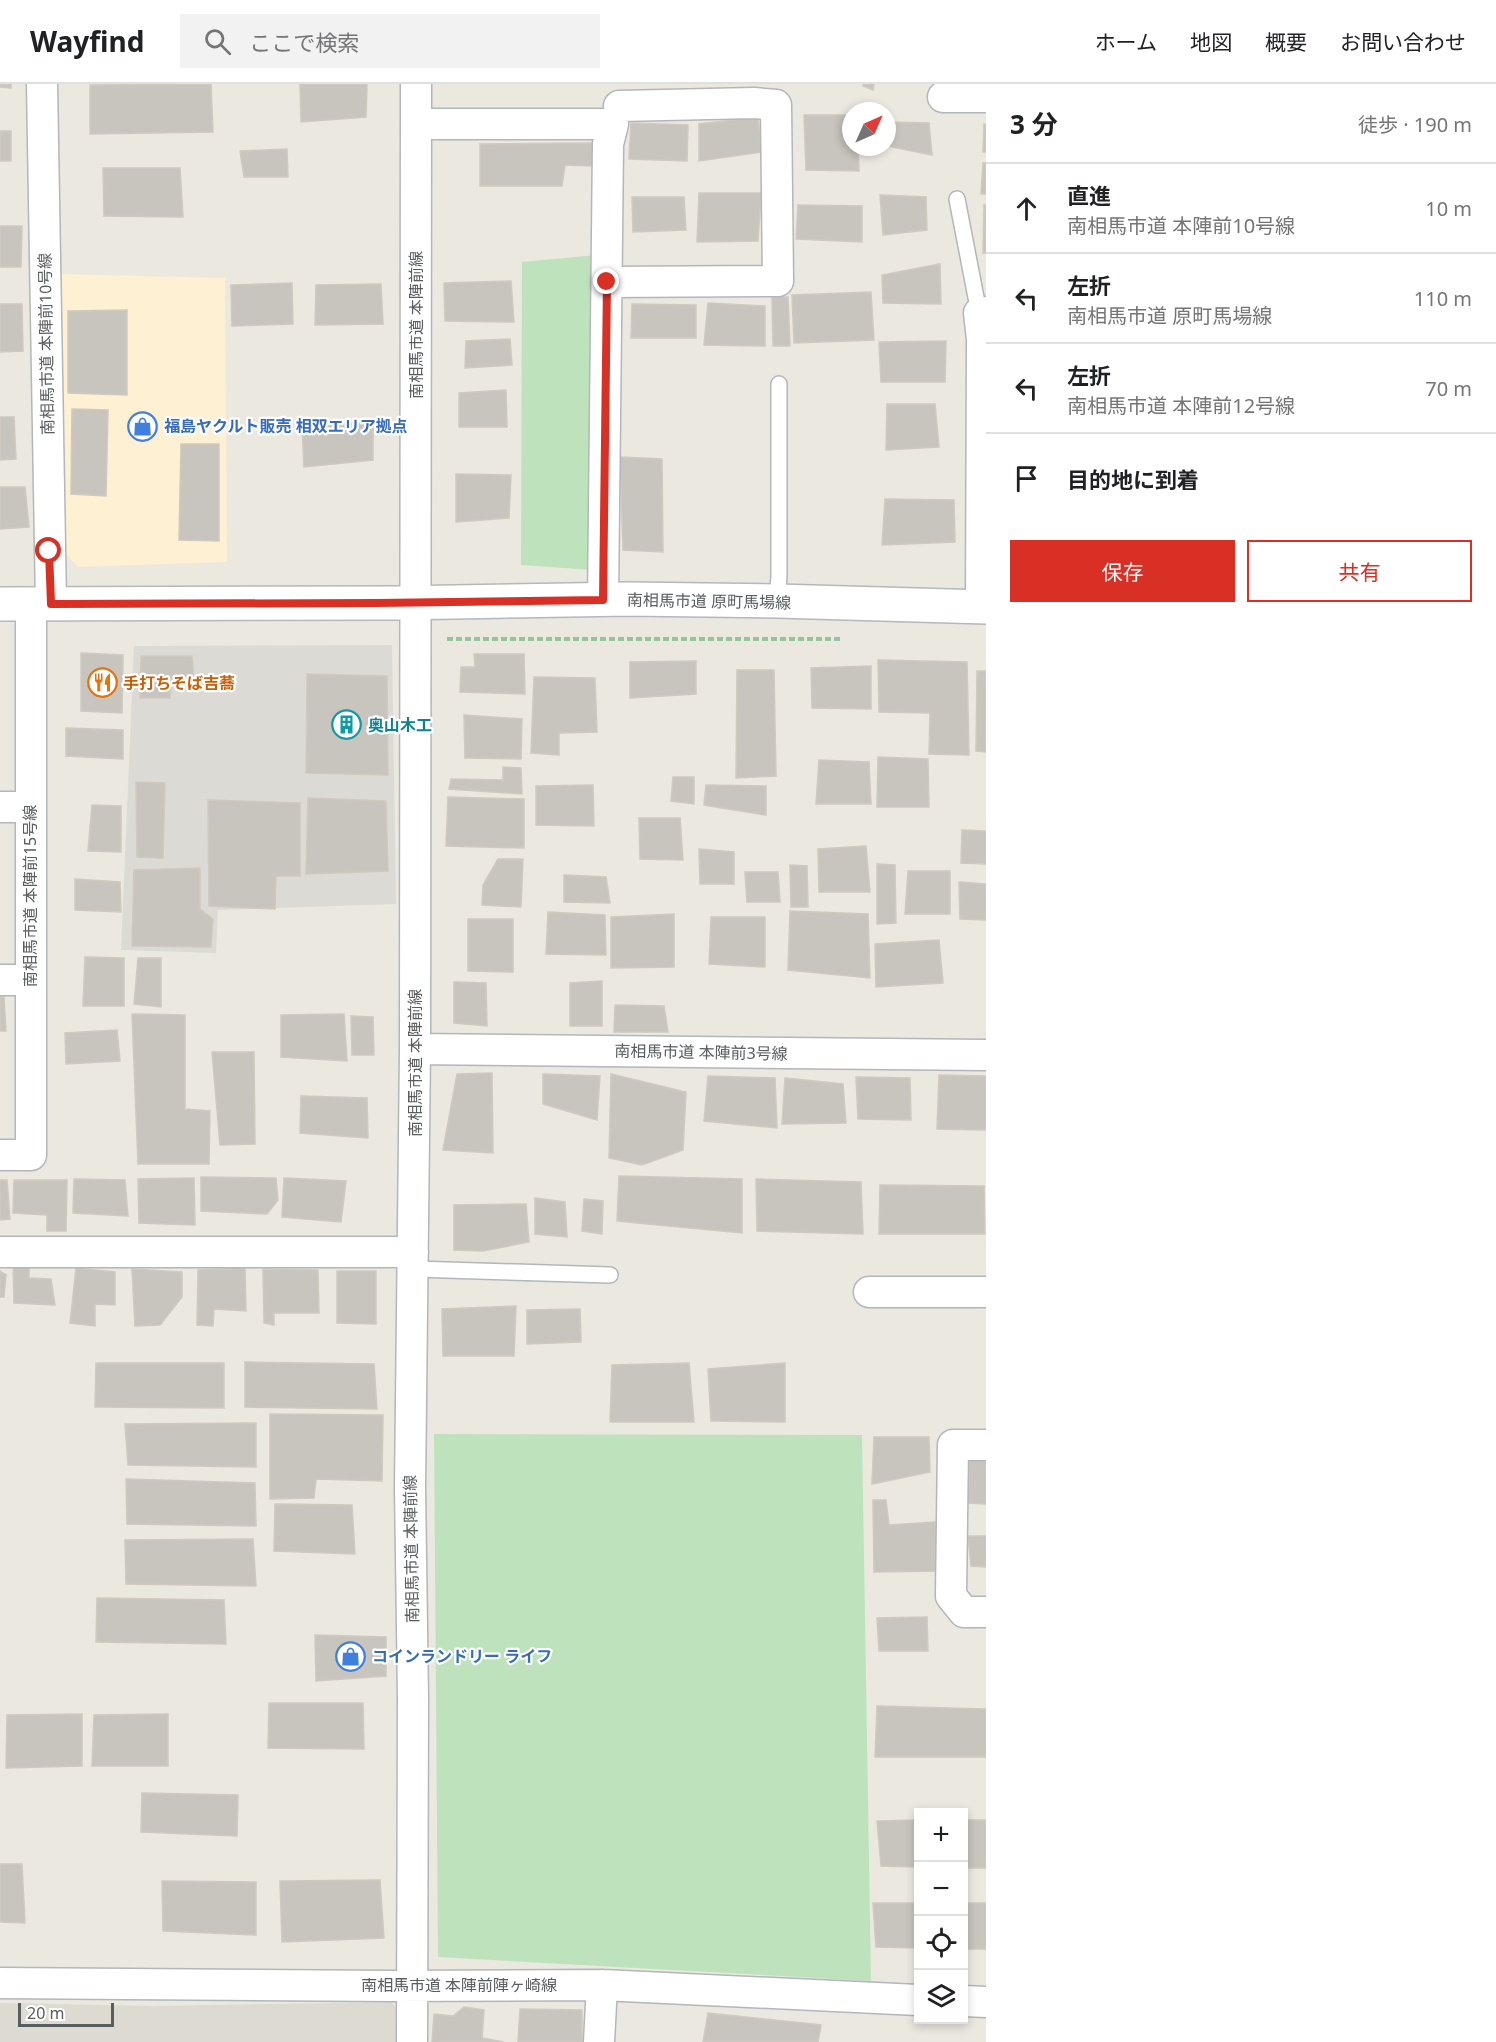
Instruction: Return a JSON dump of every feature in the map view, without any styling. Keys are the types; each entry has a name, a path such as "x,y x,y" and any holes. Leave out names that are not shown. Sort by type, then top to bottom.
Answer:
{"street":[{"name":"南相馬市道 本陣前10号線","path":"27,604 42,84"},
{"name":"南相馬市道 本陣前線","path":"412,2042 413,1698 410,1488 416,1049 416,84"},
{"path":"944,97 986,97"},
{"path":"416,124 620,105 754,103 776,105 778,280 607,282"},
{"path":"603,600 608,144 620,105"},
{"path":"983,313 983,607"},
{"name":"南相馬市道 原町馬場線","path":"27,604 603,600 777,601 983,607"},
{"name":"南相馬市道 本陣前15号線","path":"0,1155 31,1155 27,604"},
{"path":"0,807 30,807"},
{"path":"0,980 30,980"},
{"name":"南相馬市道 本陣前3号線","path":"416,1049 986,1055"},
{"path":"2,1252 413,1261"},
{"path":"869,1292 986,1292"},
{"path":"986,1445 953,1445 951,1596 964,1612 986,1612"},
{"name":"南相馬市道 本陣前陣ヶ崎線","path":"0,1983 602,1985 914,2000"},
{"path":"599,2042 602,1985"},
{"path":"968,2001 986,2002"}],"lane":[{"path":"957,199 983,313"},
{"path":"777,601 779,384"},
{"path":"413,1261 610,1275"}],"path":[{"path":"440,640 848,639"}],"shaded area":[{"name":"福島ヤクルト販売 相双エリア拠点","path":"59,274 225,278 227,562 78,567 61,549"},
{"path":"392,645 396,904 218,910 216,953 121,950 134,646"},
{"path":"392,2002 397,2010 396,2042 0,2042 0,2003 154,2006"}],"green space":[{"path":"597,255 593,570 521,565 522,262"},
{"path":"434,1434 862,1435 871,1981 438,1957"}],"building":[{"path":"0,84 11,84 11,88 0,87"},
{"path":"211,84 213,132 90,134 90,85"},
{"path":"300,84 367,84 366,117 301,122"},
{"path":"863,84 874,84 873,90 863,86"},
{"path":"804,115 842,115 842,156 858,156 859,171 806,170"},
{"path":"758,117 761,152 699,161 699,124"},
{"path":"896,122 929,123 932,155 896,148"},
{"path":"631,123 688,125 687,161 629,159"},
{"path":"984,124 986,124 986,152 983,152"},
{"path":"0,131 11,131 11,161 0,161"},
{"path":"592,143 593,166 565,165 562,186 480,186 480,144"},
{"path":"287,149 288,177 244,177 240,151"},
{"path":"983,163 986,163 986,194 981,194"},
{"path":"103,168 180,168 183,217 104,216"},
{"path":"699,193 761,193 758,241 697,242"},
{"path":"880,195 926,197 927,230 883,235"},
{"path":"632,197 684,197 686,230 633,232"},
{"path":"798,205 862,206 862,242 796,239"},
{"path":"984,205 986,205 986,253 983,253"},
{"path":"0,226 22,226 21,267 0,267"},
{"path":"940,264 941,304 883,303 882,275"},
{"path":"511,281 514,322 445,321 444,283"},
{"path":"292,283 293,324 232,326 231,285"},
{"path":"381,284 383,324 315,325 316,285"},
{"path":"871,292 874,340 794,343 792,295"},
{"path":"772,297 788,297 790,346 773,346"},
{"path":"708,303 765,306 765,346 704,345"},
{"path":"0,304 22,304 23,351 0,352"},
{"path":"632,304 696,305 696,338 631,338"},
{"path":"127,310 127,395 68,393 68,311"},
{"path":"510,339 512,365 465,368 466,341"},
{"path":"946,341 945,382 881,382 879,342"},
{"path":"506,390 507,427 459,427 459,393"},
{"path":"887,404 935,404 939,447 886,450"},
{"path":"72,409 108,410 106,496 71,494"},
{"path":"0,417 14,417 16,459 0,460"},
{"path":"373,423 373,460 304,467 302,424"},
{"path":"181,444 219,444 219,541 179,540"},
{"path":"620,457 662,459 663,552 623,550"},
{"path":"456,474 511,475 509,518 456,522"},
{"path":"0,487 25,487 29,527 0,529"},
{"path":"885,499 954,500 955,542 882,545"},
{"name":"手打ちそば吉蕎","path":"81,653 123,655 122,713 81,711"},
{"path":"474,654 524,654 525,694 460,692 461,667 475,667"},
{"path":"141,656 192,656 194,678 172,676 170,698 140,698"},
{"path":"878,660 967,662 969,755 929,754 930,713 879,712"},
{"path":"696,661 696,694 630,698 630,662"},
{"path":"871,666 871,709 812,708 811,668"},
{"path":"737,670 774,670 776,776 736,778"},
{"path":"977,671 986,671 986,752 976,751"},
{"name":"奥山木工","path":"307,674 387,676 388,775 306,773"},
{"path":"534,677 595,678 597,732 559,733 559,755 531,753"},
{"path":"464,715 522,719 521,759 465,758"},
{"path":"66,728 123,730 123,759 66,756"},
{"path":"878,757 928,759 929,807 877,807"},
{"path":"819,760 869,762 871,804 816,804"},
{"path":"503,767 521,768 522,794 449,789 451,779 503,780"},
{"path":"673,777 694,777 694,804 671,801"},
{"path":"136,782 165,783 163,858 137,857"},
{"path":"593,785 594,826 536,825 536,786"},
{"path":"706,785 766,786 766,815 704,805"},
{"path":"448,797 524,799 524,848 446,846"},
{"path":"308,798 386,801 388,871 306,874"},
{"path":"208,800 300,803 300,876 276,876 275,909 209,906"},
{"path":"92,805 121,806 121,852 88,851"},
{"path":"639,818 680,818 683,860 640,859"},
{"path":"962,830 986,831 986,864 961,863"},
{"path":"866,846 870,892 819,892 818,849"},
{"path":"699,849 734,852 734,884 700,884"},
{"path":"498,859 523,859 521,907 482,905 483,885"},
{"path":"877,864 895,865 896,923 877,924"},
{"path":"790,865 807,866 808,907 791,907"},
{"path":"200,868 200,909 213,919 211,947 132,946 134,870"},
{"path":"908,871 950,871 950,914 905,914"},
{"path":"745,872 778,872 780,902 747,902"},
{"path":"564,875 606,877 610,903 564,902"},
{"path":"75,879 120,882 121,912 75,910"},
{"path":"959,882 986,884 986,920 960,919"},
{"path":"790,911 868,914 870,978 788,970"},
{"path":"548,912 605,915 606,955 546,954"},
{"path":"674,914 674,967 611,968 611,917"},
{"path":"711,917 765,917 765,967 709,964"},
{"path":"468,919 513,919 513,972 468,971"},
{"path":"939,940 943,983 876,987 875,944"},
{"path":"85,957 124,958 124,1006 83,1006"},
{"path":"138,958 161,958 161,1007 134,1004"},
{"path":"602,981 602,1026 570,1026 570,983"},
{"path":"454,982 486,983 487,1026 454,1023"},
{"path":"0,997 4,997 6,1031 0,1031"},
{"path":"615,1005 664,1006 668,1032 614,1032"},
{"path":"132,1014 185,1015 185,1109 210,1111 209,1164 138,1164"},
{"path":"344,1014 347,1061 281,1057 281,1015"},
{"path":"351,1016 373,1017 374,1055 352,1055"},
{"path":"117,1030 120,1061 66,1064 65,1033"},
{"path":"212,1052 254,1052 255,1144 220,1145"},
{"path":"492,1073 493,1153 443,1150 457,1074"},
{"path":"543,1074 600,1076 597,1120 543,1104"},
{"path":"611,1074 686,1092 683,1150 642,1165 609,1158"},
{"path":"939,1075 986,1076 986,1130 937,1129"},
{"path":"708,1076 775,1078 777,1128 704,1121"},
{"path":"856,1077 910,1078 911,1120 858,1119"},
{"path":"785,1078 843,1084 846,1123 782,1124"},
{"path":"301,1096 367,1098 368,1138 300,1133"},
{"path":"619,1176 742,1179 742,1233 617,1221"},
{"path":"201,1177 276,1178 278,1200 267,1214 201,1211"},
{"path":"194,1178 195,1225 139,1223 138,1179"},
{"path":"284,1178 346,1181 341,1222 282,1217"},
{"path":"74,1179 125,1180 128,1216 73,1213"},
{"path":"756,1179 861,1182 863,1234 757,1231"},
{"path":"0,1180 7,1180 10,1219 0,1220"},
{"path":"14,1180 67,1180 66,1231 47,1231 47,1215 13,1213"},
{"path":"880,1185 984,1186 985,1234 879,1234"},
{"path":"535,1198 565,1202 567,1237 535,1234"},
{"path":"584,1199 603,1201 602,1234 582,1231"},
{"path":"526,1204 529,1242 483,1251 454,1250 454,1205"},
{"path":"13,1264 29,1265 29,1278 51,1279 55,1305 14,1303"},
{"path":"76,1268 115,1272 115,1305 95,1304 95,1326 70,1323"},
{"path":"245,1268 246,1311 214,1309 213,1326 197,1325 198,1270"},
{"path":"132,1269 182,1272 182,1297 160,1325 135,1326"},
{"path":"263,1269 318,1270 319,1313 274,1313 274,1325 264,1323"},
{"path":"0,1271 6,1275 4,1297 0,1297"},
{"path":"337,1271 376,1271 376,1324 337,1323"},
{"path":"516,1306 514,1356 443,1356 442,1309"},
{"path":"580,1309 581,1342 527,1344 527,1310"},
{"path":"245,1362 374,1364 377,1409 245,1407"},
{"path":"96,1363 224,1363 224,1408 95,1407"},
{"path":"689,1363 694,1422 610,1422 612,1365"},
{"path":"785,1363 785,1422 711,1421 708,1369"},
{"path":"270,1414 383,1415 382,1481 316,1479 314,1498 270,1499"},
{"path":"256,1423 256,1467 128,1465 125,1424"},
{"path":"874,1437 929,1437 930,1472 872,1484"},
{"path":"969,1460 986,1461 986,1504 968,1503"},
{"path":"126,1479 255,1483 256,1526 127,1524"},
{"path":"873,1500 886,1500 889,1525 935,1522 936,1571 874,1572"},
{"path":"275,1504 352,1505 355,1554 274,1551"},
{"path":"968,1536 986,1536 986,1567 971,1566"},
{"path":"253,1539 256,1586 126,1584 125,1540"},
{"path":"97,1598 224,1600 226,1644 96,1642"},
{"path":"927,1617 928,1651 879,1651 877,1618"},
{"name":"コインランドリー ライフ","path":"315,1635 386,1637 386,1676 316,1681"},
{"path":"269,1703 363,1703 364,1749 268,1748"},
{"path":"877,1706 986,1709 986,1757 875,1757"},
{"path":"82,1714 82,1766 6,1768 7,1715"},
{"path":"168,1714 168,1766 92,1766 94,1715"},
{"path":"142,1793 238,1795 237,1836 141,1832"},
{"path":"914,1820 914,1867 881,1866 877,1821"},
{"path":"968,1820 986,1820 986,1868 968,1868"},
{"path":"0,1864 22,1864 25,1923 0,1922"},
{"path":"380,1880 384,1938 282,1942 280,1881"},
{"path":"162,1881 256,1882 256,1935 163,1931"},
{"path":"873,1903 914,1903 914,1948 876,1947"},
{"path":"968,1903 986,1903 986,1949 968,1949"},
{"path":"464,2007 484,2010 482,2038 504,2042 432,2042 434,2014 453,2016"},
{"path":"520,2009 582,2010 582,2042 518,2042"},
{"path":"708,2013 821,2025 818,2042 703,2042"}],"place":[{"name":"福島ヤクルト販売 相双エリア拠点","path":"143,426"},
{"name":"手打ちそば吉蕎","path":"102,683"},
{"name":"奥山木工","path":"347,725"},
{"name":"コインランドリー ライフ","path":"351,1656"}],"route":[{"path":"49,551 51,604 603,600 607,282"}]}
